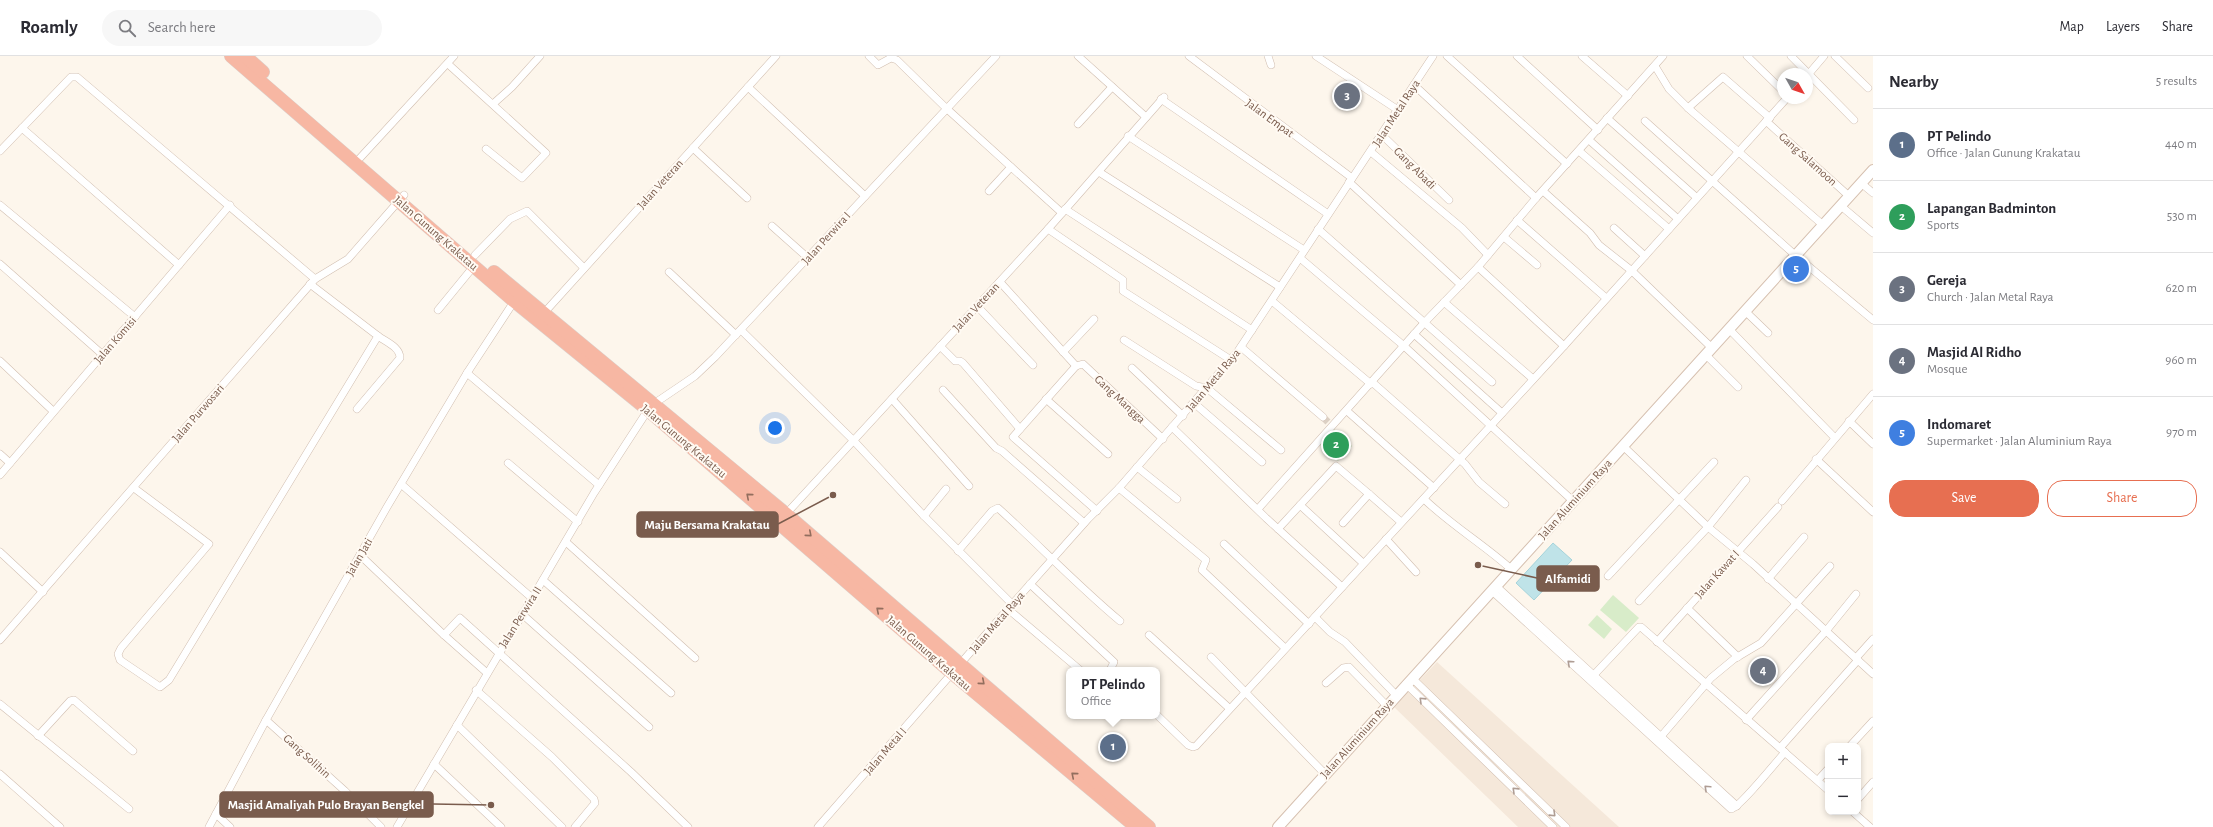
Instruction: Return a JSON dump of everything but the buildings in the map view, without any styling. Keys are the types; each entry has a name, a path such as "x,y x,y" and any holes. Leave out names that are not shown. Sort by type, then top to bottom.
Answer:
{"highway":[{"name":"Jalan Gunung Krakatau","path":"231,56 402,198 517,297 786,514 956,669 1149,827"},
{"name":"Jalan Gunung Krakatau","path":"245,56 360,158 402,198"},
{"name":"Jalan Gunung Krakatau","path":"517,297 544,313 956,669 1136,827"}],"main road":[{"name":"Jalan Aluminium Raya","path":"1278,827 1873,170"}],"street":[{"path":"360,158 454,56"},
{"path":"493,104 517,82 540,56"},
{"name":"Jalan Veteran","path":"544,313 776,56"},
{"path":"869,56 878,64 891,58 897,60 946,108 1011,167 1063,211 1252,330"},
{"name":"Jalan Perwira I","path":"652,407 695,376 739,333 946,108 996,56"},
{"path":"1078,56 1146,116"},
{"name":"Jalan Empat","path":"1189,56 1350,180 1461,285"},
{"path":"1268,56 1271,65"},
{"path":"1316,56 1398,110"},
{"path":"1447,56 1567,164"},
{"path":"1517,56 1598,130"},
{"path":"1582,56 1628,96"},
{"path":"1258,509 1424,323 1478,267 1543,190 1663,56"},
{"path":"1747,56 1777,85"},
{"path":"1791,56 1802,68"},
{"path":"1813,69 1824,56"},
{"path":"1835,56 1868,88"},
{"name":"Jalan Metal Raya","path":"956,669 1084,523 1119,488 1163,439 1231,360 1272,301 1350,180 1371,152 1431,57"},
{"path":"448,64 546,153 522,178 486,149"},
{"path":"1655,66 1665,84 1688,108 1823,225"},
{"path":"0,151 71,77 77,77 230,205 312,282 395,348 400,355 400,358 357,409"},
{"name":"Gang Salamoon","path":"1688,108 1723,77 1850,197"},
{"path":"1813,80 1854,120"},
{"path":"1414,86 1536,198"},
{"path":"748,87 865,196"},
{"path":"1078,124 1112,87"},
{"name":"Jalan Veteran","path":"786,514 1000,282 1163,98 1328,214"},
{"path":"1160,718 1188,746 1193,747 1424,499 1782,104"},
{"path":"1607,118 1696,197"},
{"path":"1645,121 1795,255 1873,320"},
{"path":"22,128 179,265"},
{"name":"Gang Abadi","path":"1382,135 1449,200"},
{"path":"1128,136 1304,250"},
{"path":"1589,140 1678,219"},
{"path":"692,148 747,198"},
{"path":"1579,151 1669,229"},
{"path":"1371,152 1462,228 1488,255"},
{"path":"989,191 1011,167"},
{"path":"1099,172 1280,288"},
{"path":"1861,183 1873,193"},
{"path":"1426,198 1435,187"},
{"path":"1543,190 1590,233 1599,245 1632,271 1709,351 1738,387"},
{"name":"Jalan Purwosari","path":"0,640 312,282 348,259 402,198"},
{"path":"0,205 135,317"},
{"name":"Jalan Komisi","path":"0,475 230,205"},
{"path":"1840,206 1873,233"},
{"path":"438,310 474,261 510,220 527,211 584,268"},
{"path":"1518,220 1606,298"},
{"path":"772,226 808,258"},
{"path":"1614,228 1645,256"},
{"path":"1048,229 1123,280 1122,289 1125,292 1231,360"},
{"path":"1318,229 1492,382"},
{"path":"1504,237 1537,265"},
{"path":"1300,258 1404,346 1573,502"},
{"path":"0,264 103,355"},
{"path":"1478,267 1564,346"},
{"path":"669,272 739,333 853,440 1010,607 1077,667"},
{"path":"1000,282 1076,366 1013,437 1097,511"},
{"name":"Jalan Jati","path":"209,827 266,720 401,484 467,373 517,297"},
{"path":"1272,301 1372,383 1469,468 1479,482 1505,504"},
{"path":"1444,302 1533,379"},
{"path":"977,306 1033,365"},
{"path":"1745,310 1768,333"},
{"path":"1063,352 1094,319"},
{"path":"1728,329 1834,438"},
{"path":"1414,334 1502,413"},
{"path":"134,488 208,544 121,648 118,654 120,660 160,687 169,680 378,336"},
{"path":"1124,340 1196,386 1207,388 1281,450"},
{"path":"940,346 955,361 960,361 963,363 1020,429"},
{"path":"1241,347 1323,417"},
{"path":"0,361 53,411"},
{"name":"Gang Mangga","path":"1076,366 1083,364 1163,439"},
{"path":"1132,368 1183,416"},
{"path":"467,373 598,485"},
{"path":"943,390 996,448 1002,451 1084,523"},
{"name":"Jalan Kawat I","path":"1657,642 1780,504 1816,458 1873,394"},
{"path":"892,399 969,486"},
{"path":"1046,399 1108,454"},
{"path":"1194,403 1262,462"},
{"name":"Jalan Perwira II","path":"397,827 476,690 578,522 598,485 652,407"},
{"path":"1347,411 1434,488"},
{"path":"1849,421 1873,444"},
{"path":"1172,427 1278,529 1342,587"},
{"path":"1623,446 1708,527 1738,551 1795,605 1873,674"},
{"path":"0,454 10,463"},
{"path":"1816,458 1873,512"},
{"path":"1608,576 1714,462"},
{"path":"508,463 578,522"},
{"path":"1278,529 1336,466 1401,522"},
{"path":"1137,467 1177,499"},
{"path":"1639,601 1708,527 1746,480"},
{"path":"401,484 532,598"},
{"path":"1119,488 1206,560 1202,570 1285,648"},
{"path":"924,516 946,490"},
{"path":"1343,523 1369,494"},
{"path":"1424,499 1447,522 1493,553 1511,569"},
{"path":"1300,505 1363,563"},
{"path":"958,551 992,511 998,508 1053,559 1094,600 1120,621"},
{"path":"1768,580 1804,537"},
{"path":"1386,539 1416,572"},
{"path":"566,542 695,658"},
{"path":"1224,544 1309,624"},
{"path":"0,552 43,592"},
{"path":"360,555 444,635 487,673"},
{"path":"1659,739 1706,684 1738,657 1760,643 1830,566"},
{"path":"543,580 672,693"},
{"path":"1030,584 1114,662 1112,667"},
{"path":"1494,589 1694,771 1737,806 1873,639"},
{"path":"1746,720 1826,631 1856,594"},
{"path":"1687,608 1738,657"},
{"path":"522,614 649,727"},
{"path":"1315,617 1330,632 1345,642 1396,695"},
{"path":"444,635 460,618 633,774 688,827"},
{"path":"1591,678 1639,627 1643,628 1746,720 1825,787"},
{"path":"1149,635 1228,708"},
{"path":"1211,656 1325,774"},
{"path":"1326,683 1343,668 1349,667 1387,706"},
{"name":"Jalan Metal I","path":"818,827 956,669"},
{"path":"1409,681 1442,707 1566,827"},
{"path":"1409,681 1436,713 1553,827"},
{"path":"476,690 552,757 594,799 595,803 575,827"},
{"path":"38,736 70,701 74,700 133,751"},
{"path":"0,704 129,809"},
{"path":"1436,713 1442,707"},
{"name":"Gang Solihin","path":"266,720 345,790 381,827"},
{"path":"1853,743 1873,721"},
{"path":"456,725 562,827"},
{"path":"434,764 501,827"},
{"path":"1818,780 1825,772"},
{"path":"0,774 60,827"},
{"path":"1861,796 1873,782"},
{"path":"1526,800 1531,794"},
{"path":"1533,808 1539,801"},
{"path":"216,814 230,827"},
{"path":"1856,815 1870,827"}],"shaded area":[{"path":"1437,662 1619,827 1518,827 1394,707"}],"green space":[{"path":"1334,429 1352,446 1338,461 1320,445"},
{"path":"1613,595 1639,618 1626,632 1600,610"},
{"path":"1597,615 1612,629 1604,639 1588,625"}],"water":[{"path":"1553,543 1572,560 1534,600 1516,583"}],"tunnel":[{"path":"1323,417 1331,425"}],"place":[{"name":"Gereja","path":"1347,96"},
{"name":"Indomaret","path":"1796,269"},
{"name":"Lapangan Badminton","path":"1336,445"},
{"name":"Maju Bersama Krakatau","path":"833,495"},
{"name":"Alfamidi","path":"1478,565"},
{"name":"Masjid Al Ridho","path":"1763,671"},
{"name":"PT Pelindo","path":"1113,747"},
{"name":"Masjid Amaliyah Pulo Brayan Bengkel","path":"491,805"}]}
